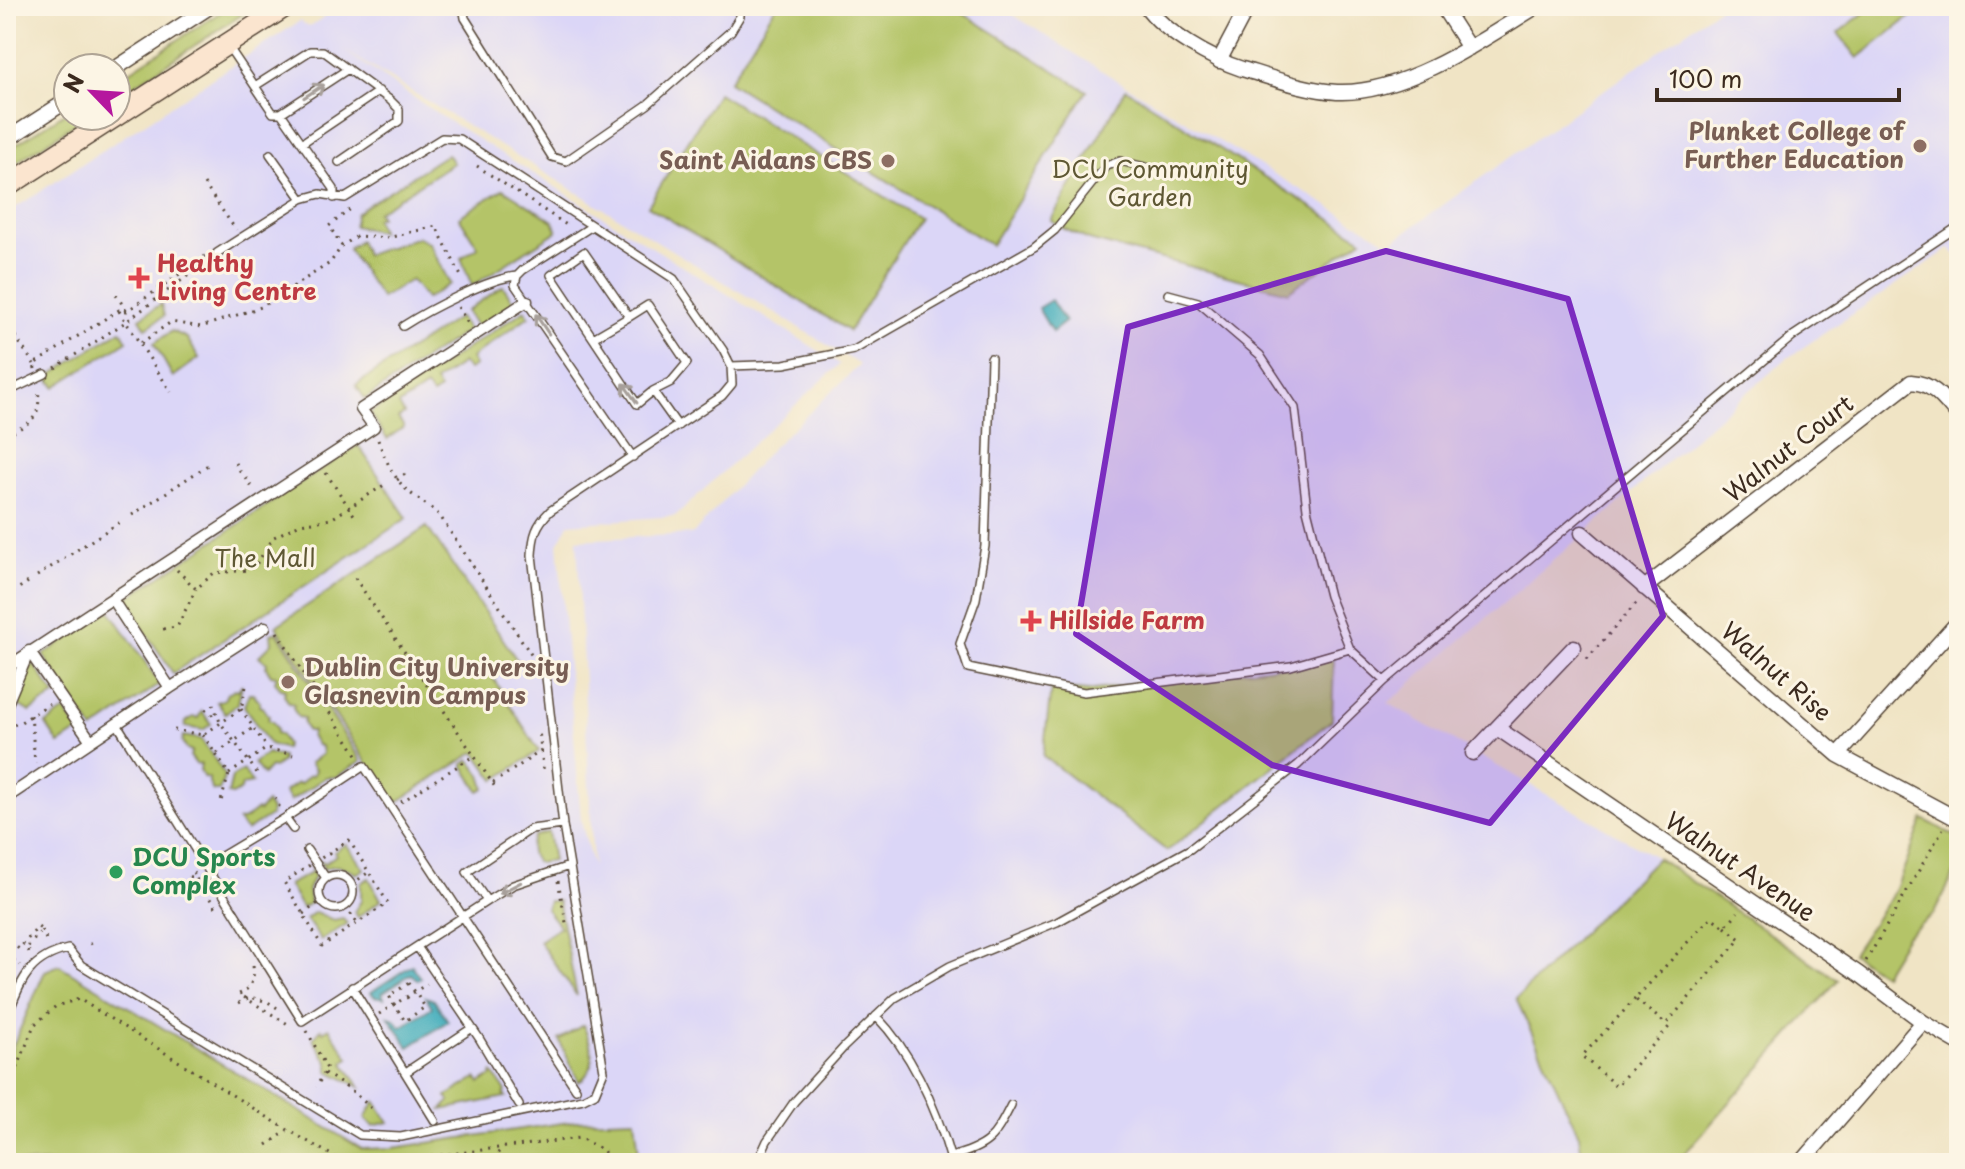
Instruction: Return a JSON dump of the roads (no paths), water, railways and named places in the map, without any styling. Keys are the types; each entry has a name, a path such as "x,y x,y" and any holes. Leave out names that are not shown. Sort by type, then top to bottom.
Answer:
{"main road":[{"path":"6,187 286,6"}],"street":[{"path":"132,58 211,6"},
{"path":"1146,6 1154,17 1219,61 1287,83 1339,92 1396,83 1469,48 1537,6"},
{"path":"1219,61 1248,6"},
{"path":"1442,6 1469,48"},
{"path":"6,140 52,110"},
{"path":"6,668 374,427 361,409 527,301"},
{"name":"Walnut Court","path":"1642,594 1911,382 1924,383 1936,391 1959,417"},
{"name":"Walnut Rise","path":"1582,533 1642,594 1838,755 1952,823"},
{"path":"112,599 170,688"},
{"path":"1838,755 1959,621"},
{"path":"6,798 36,775 269,627"},
{"path":"1473,753 1574,647"},
{"path":"6,706 29,651"},
{"path":"29,651 91,741"},
{"name":"Walnut Avenue","path":"1497,728 1859,974 1923,1022 1959,1043"},
{"path":"1801,1163 1923,1022"}],"lane":[{"path":"463,6 465,18 552,157 566,161 647,105 731,31 740,16 740,6"},
{"path":"227,44 273,113 281,113 348,69"},
{"path":"255,86 310,51 323,51 399,109 399,121 339,162"},
{"path":"302,143 379,91"},
{"path":"281,113 334,189 334,198"},
{"path":"6,1019 22,980 38,960 68,949 81,965 360,1135 401,1137 583,1099 595,1093 604,1071 563,825 532,555 533,538 536,524 550,511 722,396 732,384 731,366 674,279 459,139 442,138 345,198 320,194 302,199 215,252"},
{"path":"270,154 302,199"},
{"path":"731,366 784,364 854,350 1034,247 1055,230 1106,166 1120,161 1167,172"},
{"path":"403,326 425,312 502,277 517,276 592,226"},
{"path":"757,1163 767,1141 794,1102 895,998 950,966 1057,922 1190,849 1298,765 1385,681 1793,336 1959,226"},
{"path":"593,338 629,317 648,305 687,363 671,382 637,404 593,338 551,275 584,252 629,317"},
{"path":"517,276 515,285 633,457"},
{"path":"1168,294 1198,302 1260,355 1295,408 1307,509 1329,596 1350,649 1385,681"},
{"path":"6,357 6,393 41,376"},
{"path":"991,358 985,546 976,599 960,644 968,668 1084,692 1291,666 1350,649"},
{"path":"653,391 678,426"},
{"path":"117,724 302,1021 513,885 569,866"},
{"path":"205,866 364,766 576,1089"},
{"path":"285,818 293,829"},
{"path":"487,901 467,872 531,829 563,825"},
{"path":"307,850 326,878"},
{"path":"340,875 352,884 354,896 346,907 335,910 321,901 320,886 326,878 340,875"},
{"path":"418,948 519,1105"},
{"path":"352,987 435,1121"},
{"path":"876,1016 894,1033 914,1066 935,1111 951,1160 992,1140 1011,1105"},
{"path":"406,1072 472,1028"}],"water":[{"path":"1051,300 1065,322 1052,332 1038,308"},
{"path":"412,965 421,978 418,980 411,974 382,993 384,998 371,992"},
{"path":"426,997 434,1000 448,1021 409,1047 389,1017 401,1027 432,1007"}],"place":[{"name":"Plunket College of Further Education","path":"1920,146"},
{"name":"Saint Aidans CBS","path":"888,161"},
{"name":"Healthy Living Centre","path":"139,278"},
{"name":"Hillside Farm","path":"1031,621"},
{"name":"Dublin City University Glasnevin Campus","path":"288,682"},
{"name":"DCU Sports Complex","path":"116,872"}],"park label":[{"name":"DCU Community Garden","path":"1150,184"},
{"name":"The Mall","path":"265,559"}]}
